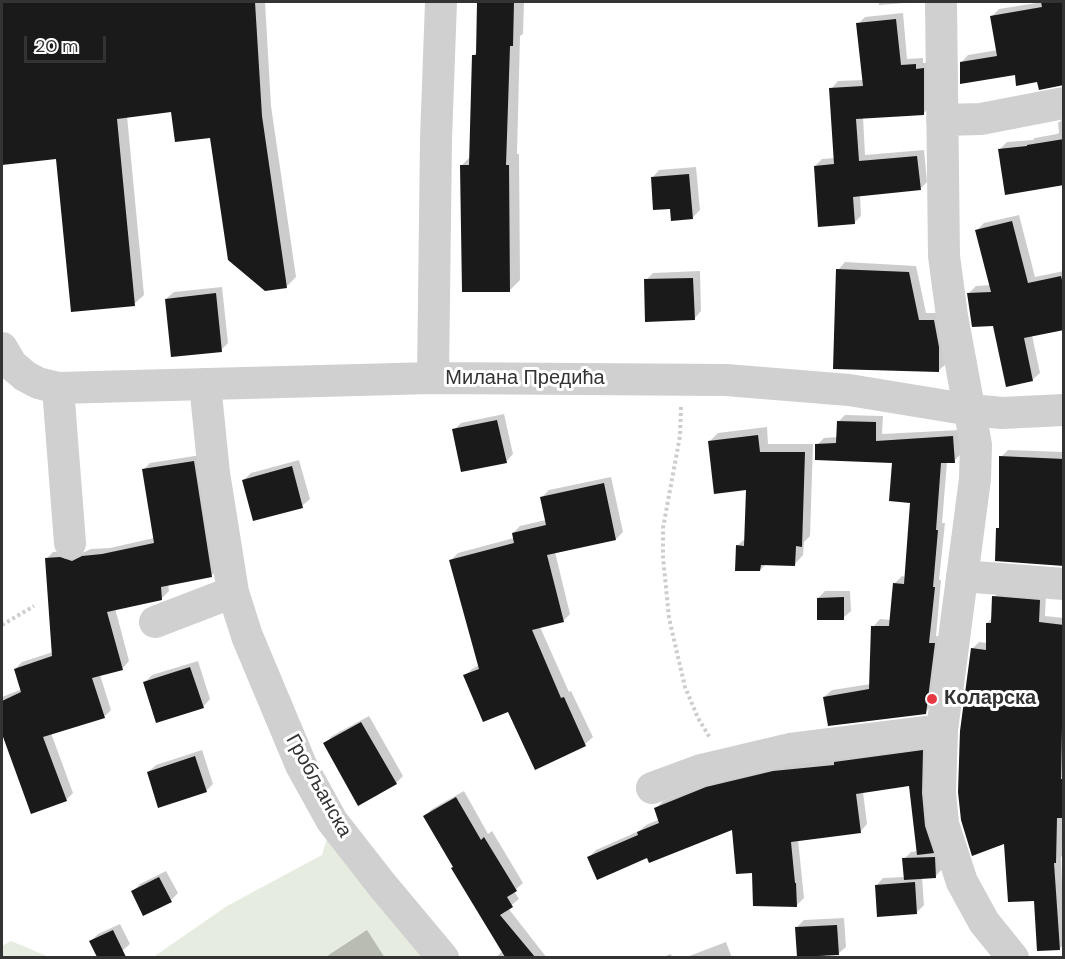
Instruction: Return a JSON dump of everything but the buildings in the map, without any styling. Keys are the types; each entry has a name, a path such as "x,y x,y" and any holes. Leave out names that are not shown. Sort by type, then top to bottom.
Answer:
{"street":[{"path":"433,378 436,139 441,2"},
{"path":"941,2 944,256 952,316 976,445 975,479 942,730 940,793 943,824 953,859 970,900 999,942 1013,957"},
{"path":"942,120 981,119 1064,103"},
{"name":"Милана Предића","path":"2,348 12,365 25,376 38,383 58,388 433,378 681,379 726,380 849,390 1002,413 1064,410"},
{"name":"Гробљанска","path":"205,384 214,473 233,592 247,636 301,765 332,821 381,885 443,957"},
{"path":"58,388 70,543"},
{"path":"962,576 1064,584"},
{"path":"155,622 233,592"},
{"path":"652,788 701,770 813,745 942,730"}],"path":[{"path":"681,379 680,436 663,528 663,557 669,618 685,687 698,718 729,763"},
{"path":"2,625 34,606"}],"shaded area":[{"path":"332,821 438,958 152,958 227,906 322,855"},
{"path":"11,941 49,957 2,957 2,946"}],"place":[{"name":"Коларска","path":"932,699"}]}
